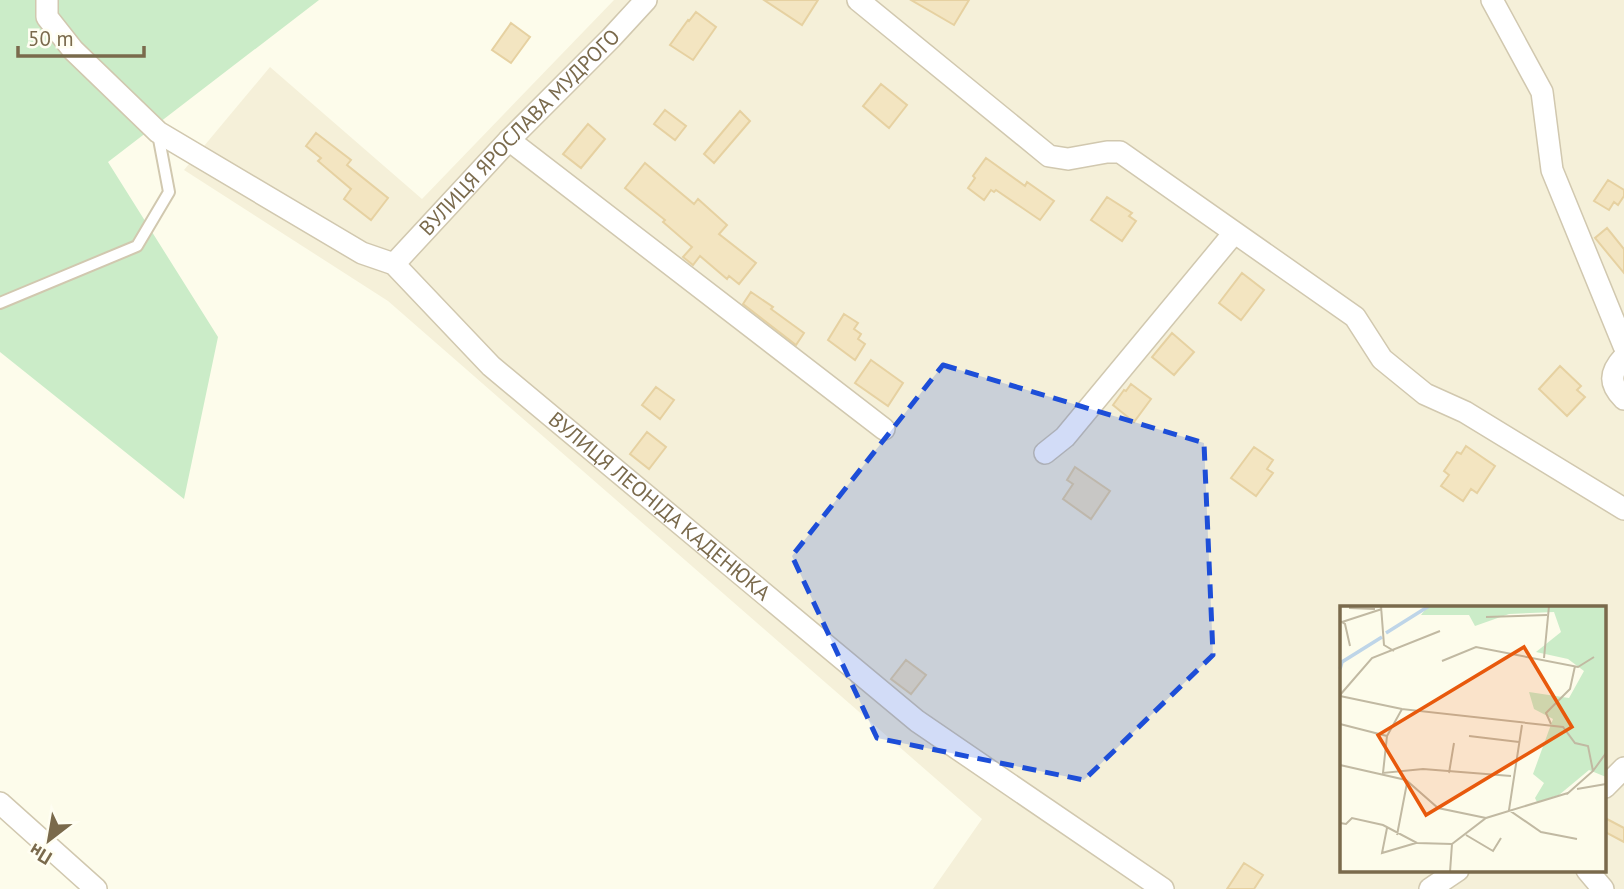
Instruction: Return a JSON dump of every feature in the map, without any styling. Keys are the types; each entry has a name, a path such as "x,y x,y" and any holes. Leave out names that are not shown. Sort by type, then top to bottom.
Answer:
{"street":[{"name":"ВУЛИЦЯ ЛЕОНІДА КАДЕНЮКА","path":"47,0 47,17 73,50 158,132 362,253 394,264 491,366 917,720 1163,889"},
{"name":"ВУЛИЦЯ ЯРОСЛАВА МУДРОГО","path":"394,264 646,0"},
{"path":"858,0 1049,156 1068,159 1120,152 1355,317 1382,359 1425,394 1465,412 1624,509"},
{"path":"1492,0 1542,92 1552,170 1624,346"},
{"path":"509,141 884,429"},
{"path":"1045,453 1065,438 1234,233"},
{"path":"1624,357 1617,365 1613,377 1615,390 1624,399"},
{"path":"1606,786 1624,768"},
{"path":"0,803 96,889"},
{"path":"1430,889 1455,872"},
{"path":"1589,872 1603,889"}],"lane":[{"path":"0,303 137,246 169,192 158,132"}],"highlighted area":[{"path":"943,365 1204,443 1213,655 1084,780 877,738 792,556"}],"shaded area":[{"path":"614,0 1624,0 1624,889 933,889 982,819 388,301 184,170 270,67 422,199"}],"green space":[{"path":"0,0 319,0 108,162 218,337 184,499 0,352"}],"building":[{"path":"764,0 818,0 802,25"},
{"path":"911,0 969,0 954,25"},
{"path":"696,12 716,27 693,60 670,45"},
{"path":"511,23 530,37 511,63 492,50"},
{"path":"881,84 907,105 889,128 863,106"},
{"path":"665,110 686,126 675,140 654,124"},
{"path":"740,111 750,121 714,163 704,154"},
{"path":"588,124 605,139 581,168 563,154"},
{"path":"316,133 351,160 347,165 388,198 371,220 344,199 351,189 318,161 321,158 306,146"},
{"path":"986,158 1025,186 1027,182 1054,201 1040,220 996,190 991,190 984,200 968,188"},
{"path":"645,163 694,204 698,199 727,225 719,234 756,263 739,284 729,276 727,279 700,256 693,265 683,257 692,247 663,222 665,220 625,188"},
{"path":"1608,180 1624,190 1624,196 1618,205 1614,202 1609,210 1594,201"},
{"path":"1107,197 1132,213 1129,216 1136,221 1122,241 1091,220"},
{"path":"1607,228 1624,249 1624,273 1595,238"},
{"path":"1242,273 1264,290 1241,320 1219,303"},
{"path":"751,292 804,333 796,345 743,304"},
{"path":"844,314 858,323 854,329 861,334 858,339 865,344 855,360 828,340"},
{"path":"1172,333 1194,352 1174,375 1152,357"},
{"path":"871,360 903,383 888,406 855,383"},
{"path":"1560,366 1581,386 1577,390 1585,397 1567,416 1539,389"},
{"path":"1131,384 1151,399 1134,422 1113,405"},
{"path":"656,387 674,400 660,419 642,405"},
{"path":"647,432 666,447 649,469 630,454"},
{"path":"1466,446 1495,466 1477,493 1471,489 1463,501 1441,486 1449,475 1444,471 1457,452 1461,454"},
{"path":"1254,447 1273,460 1267,469 1273,473 1256,496 1231,478"},
{"path":"1075,467 1110,491 1091,519 1063,499 1073,484 1067,480"},
{"path":"906,660 926,675 911,694 891,679"},
{"path":"1606,819 1624,828 1624,842 1606,833"},
{"path":"1244,863 1263,875 1254,889 1227,889"}]}
